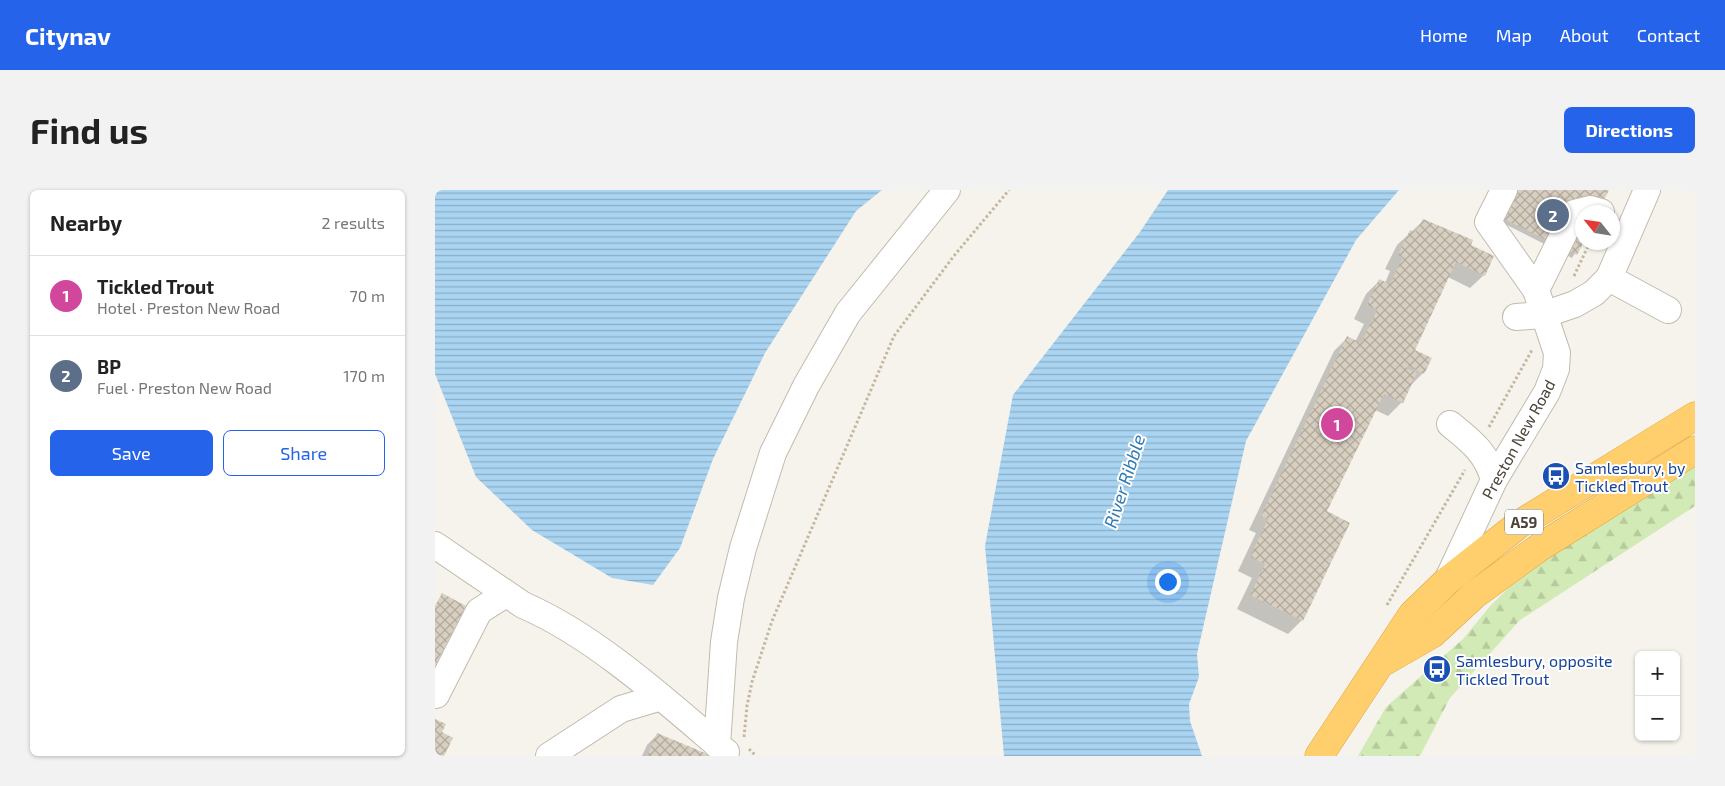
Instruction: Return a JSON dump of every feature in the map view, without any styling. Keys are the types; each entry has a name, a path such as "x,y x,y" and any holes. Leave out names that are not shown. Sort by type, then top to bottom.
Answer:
{"highway":[{"name":"Preston New Road","path":"1319,756 1383,662 1412,615 1447,581 1518,525 1695,416"},
{"name":"Preston New Road","path":"1383,662 1432,634 1474,595 1540,547 1695,450"}],"street":[{"path":"735,747 724,642 731,598 743,548 773,453 806,386 848,313 947,190"},
{"name":"Preston New Road","path":"1447,581 1494,480 1547,392 1556,369 1557,353 1536,290 1488,222 1504,190"},
{"path":"1516,317 1543,315 1575,304 1594,293 1609,278 1623,219 1647,190"},
{"path":"1536,290 1575,213"},
{"path":"1609,278 1668,310"},
{"path":"1450,424 1479,447 1491,467 1494,480"},
{"path":"435,545 506,594 595,648 661,697 735,747"},
{"path":"436,695 479,611 506,594"},
{"path":"549,756 621,709 661,697"}],"path":[{"path":"755,756 735,747 758,659 766,636 894,336 953,257 1009,190"},
{"path":"1572,282 1586,250"},
{"path":"1384,610 1479,447 1535,343 1543,315"}],"green space":[{"path":"1695,462 1695,506 1520,620 1450,698 1420,756 1358,756 1386,707 1463,639 1491,605 1532,565"}],"water":[{"path":"435,190 882,190 856,211 765,353 713,459 680,548 653,585 612,578 532,530 476,477 435,374"},
{"name":"River Ribble","path":"1168,190 1399,190 1356,240 1246,441 1197,654 1199,677 1189,704 1190,721 1202,756 1004,756 985,546 1013,395 1140,232"}],"building":[{"path":"1518,190 1609,190 1602,205 1575,205 1575,250 1580,250 1577,255 1504,219"},
{"path":"1423,219 1473,240 1471,245 1494,256 1485,276 1456,262 1415,350 1432,358 1424,374 1408,366 1407,368 1417,373 1403,403 1384,394 1327,511 1350,523 1303,621 1250,595 1265,564 1250,557 1268,519 1261,516 1347,336 1361,343 1377,310 1367,305 1379,279 1390,284 1403,257 1398,255 1410,230 1416,232"},
{"path":"442,593 466,606 435,666 435,606"},
{"path":"435,719 446,724 442,732 453,738 444,756 435,754"},
{"path":"657,733 712,756 647,756"}],"place":[{"name":"BP","path":"1553,215"},
{"name":"Tickled Trout","path":"1337,424"},
{"name":"Samlesbury, by Tickled Trout","path":"1556,476"},
{"name":"Samlesbury, opposite Tickled Trout","path":"1437,669"}]}
